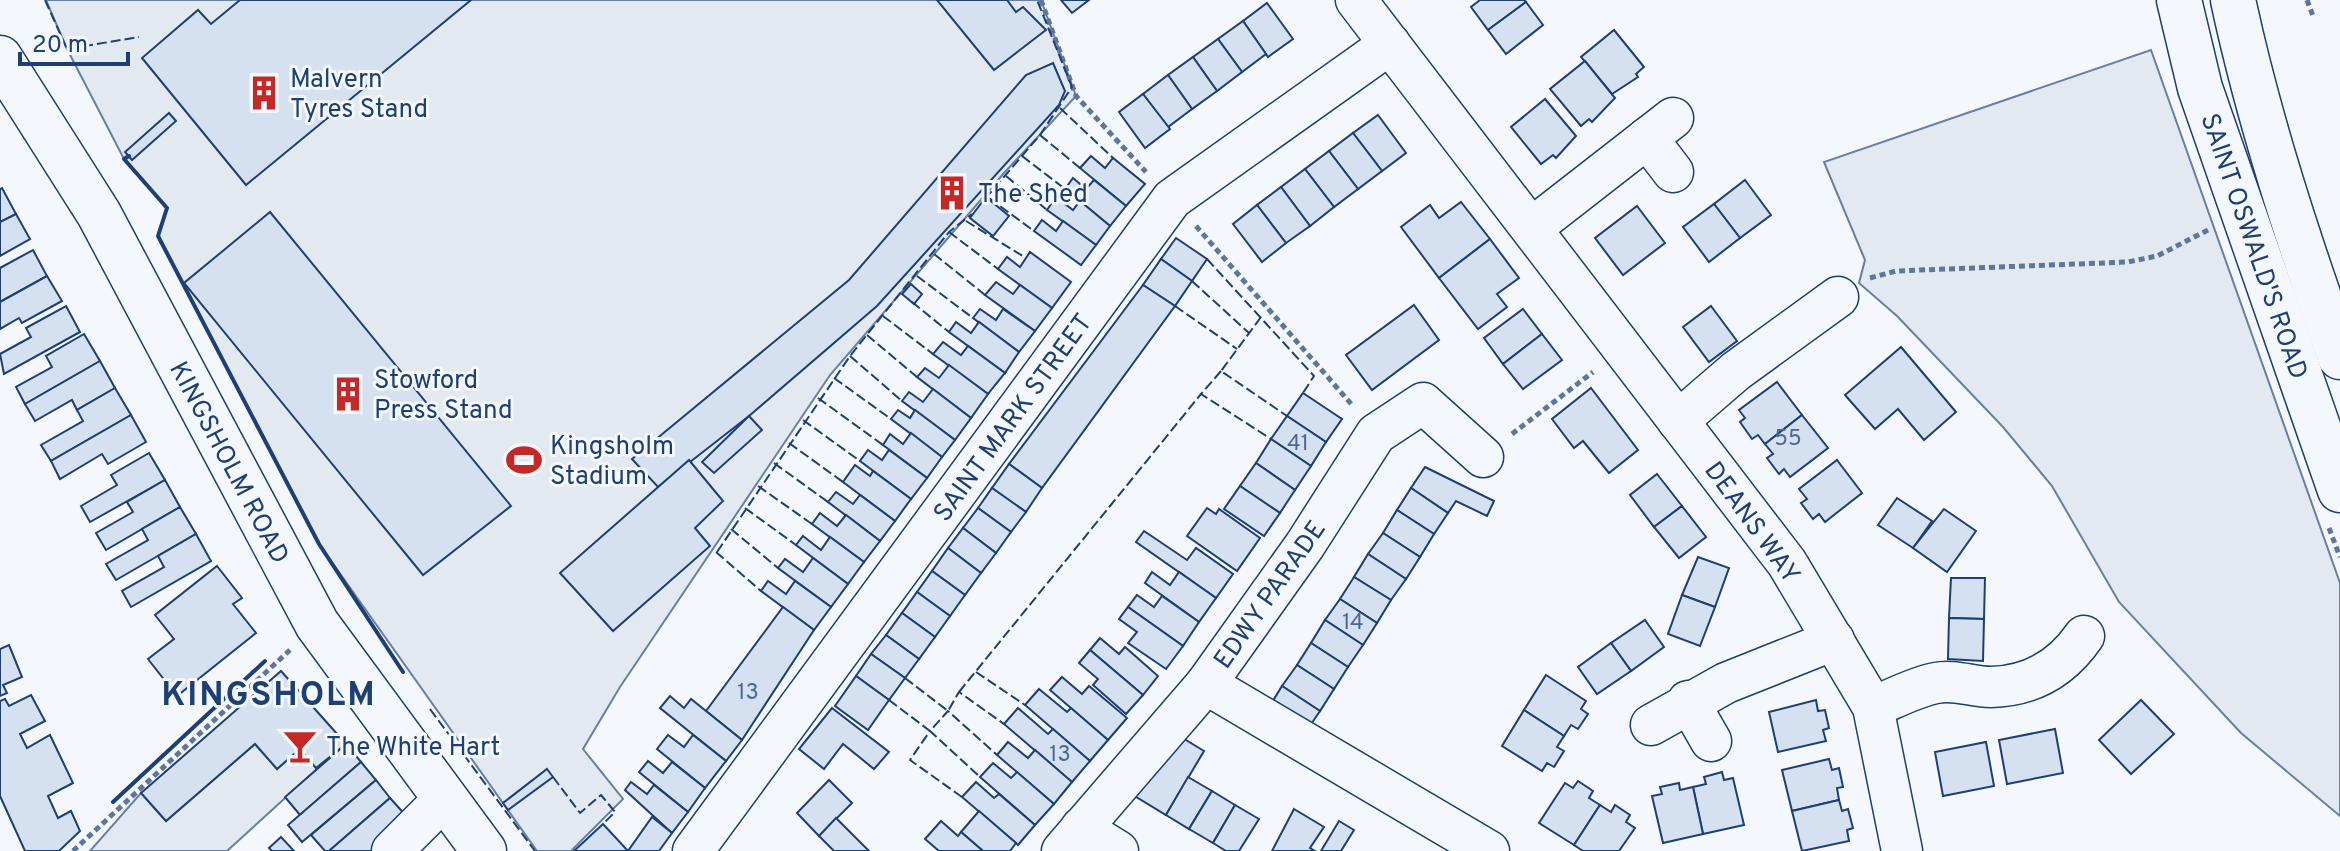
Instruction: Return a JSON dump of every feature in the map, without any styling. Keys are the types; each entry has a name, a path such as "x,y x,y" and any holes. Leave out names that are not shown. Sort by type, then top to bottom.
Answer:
{"main road":[{"name":"SAINT OSWALD'S ROAD","path":"2179,0 2200,88 2340,490"},
{"name":"SAINT OSWALD'S ROAD","path":"2233,0 2246,59 2286,197 2340,357"},
{"name":"KINGSHOLM ROAD","path":"0,58 99,214 317,624 484,851"}],"street":[{"name":"DEANS WAY","path":"1356,0 1533,227 1787,563 1873,707 1902,851"},
{"name":"SAINT MARK STREET","path":"693,851 1172,199 1390,44"},
{"path":"1533,227 1660,128 1673,172"},
{"path":"1678,421 1736,371 1838,297"},
{"name":"EDWY PARADE","path":"1072,840 1206,684 1305,545 1376,434 1423,403 1483,457"},
{"path":"1873,707 1936,683 1962,682 1989,687 2019,683 2048,672 2071,655 2084,636"},
{"path":"1651,725 1688,701 1834,640"},
{"path":"1206,684 1489,851"},
{"path":"1688,701 1711,741"},
{"path":"392,851 445,798"},
{"path":"1072,840 1118,851"}],"path":[{"path":"2307,0 2313,16"},
{"path":"1838,297 1859,283 1896,271 2128,262 2157,256 2220,224"},
{"path":"1483,457 1623,349"},
{"path":"73,851 317,624"}],"shaded area":[{"name":"Kingsholm Stadium","path":"46,0 1041,0 1076,96 1004,173 830,375 620,687 583,749 623,799 571,851 537,851 319,544 158,236 167,208 124,159 67,49"},
{"path":"2151,50 2340,583 2340,816 2241,733 2119,602 2052,486 2003,427 1897,316 1859,283 1865,260 1824,162"},
{"path":"255,744 277,769 300,749 317,769 227,851 90,851 141,793 166,821"}],"building":[{"name":"Malvern Tyres Stand","path":"240,0 471,0 246,185 142,58 198,10 211,24"},
{"path":"937,0 1007,0 1016,12 1023,7 1046,30 994,70"},
{"path":"1061,0 1089,0 1072,13"},
{"path":"1480,0 1526,2 1488,30 1471,7"},
{"path":"1526,2 1543,25 1506,54 1488,30"},
{"path":"1267,3 1293,39 1268,57 1243,21"},
{"path":"1243,21 1266,54 1242,72 1218,39"},
{"path":"1614,30 1644,67 1636,74 1638,77 1612,94 1581,57"},
{"path":"1218,39 1242,72 1217,91 1193,57"},
{"path":"1193,57 1217,91 1192,109 1168,75"},
{"path":"1585,61 1615,98 1592,122 1589,119 1581,126 1550,89"},
{"name":"The Shed","path":"1053,63 1065,91 1059,105 877,306 749,416 658,487 632,459 849,280 1026,75"},
{"path":"1168,75 1192,109 1168,127 1143,94"},
{"path":"1143,94 1170,129 1145,148 1119,112"},
{"path":"1545,99 1576,136 1556,158 1553,155 1541,164 1511,127"},
{"path":"169,113 176,121 132,160 125,152"},
{"path":"1378,115 1406,153 1382,171 1353,133"},
{"path":"1353,133 1382,171 1358,189 1329,151"},
{"path":"1329,151 1358,189 1334,207 1305,169"},
{"path":"1091,156 1105,168 1113,158 1145,184 1126,206 1080,168"},
{"path":"1305,169 1334,207 1310,226 1281,187"},
{"path":"1073,178 1086,189 1094,180 1126,206 1110,226 1065,189"},
{"path":"1745,180 1771,215 1740,238 1714,204"},
{"path":"1281,187 1310,226 1286,243 1257,205"},
{"path":"0,189 16,214 0,222"},
{"path":"986,197 1009,216 993,236 970,218"},
{"path":"1056,197 1073,210 1080,201 1110,226 1096,245 1047,210"},
{"path":"1461,202 1490,239 1439,278 1401,227 1430,205 1439,218"},
{"path":"1714,204 1740,238 1709,262 1683,227"},
{"path":"1257,205 1286,243 1262,262 1233,224"},
{"path":"1637,206 1665,243 1623,275 1595,238"},
{"name":"Stowford Press Stand","path":"270,212 511,506 423,575 184,283"},
{"path":"16,214 30,239 0,256 0,222"},
{"path":"1042,220 1056,231 1063,221 1096,245 1081,265 1034,231"},
{"path":"1176,238 1207,259 1192,281 1161,259"},
{"path":"1490,239 1519,278 1497,294 1507,307 1478,329 1439,278"},
{"path":"33,250 47,276 0,302 0,268"},
{"path":"1030,252 1071,282 1052,308 998,269 1007,257 1020,267"},
{"path":"1161,259 1192,281 1175,306 1143,285"},
{"path":"47,276 62,301 22,323 19,318 0,329 0,302"},
{"path":"996,282 1013,294 1020,285 1052,308 1035,331 985,295"},
{"path":"911,284 922,294 914,304 902,294"},
{"path":"1143,285 1175,306 1042,488 1009,464"},
{"path":"1414,305 1439,340 1372,390 1346,355"},
{"path":"66,306 80,332 4,374 0,354 31,337 26,328"},
{"path":"1711,306 1737,341 1709,362 1683,327"},
{"path":"980,309 996,320 1003,309 1035,331 1019,352 973,318"},
{"path":"1523,309 1542,334 1503,364 1484,338"},
{"path":"956,322 971,333 979,322 1019,352 1005,373 949,332"},
{"path":"84,334 100,361 25,404 16,387 52,367 46,356"},
{"path":"1542,334 1562,360 1523,389 1503,364"},
{"path":"943,342 961,355 968,346 1005,373 988,394 933,354"},
{"path":"1901,347 1956,412 1924,440 1898,409 1875,429 1845,395"},
{"path":"100,361 115,388 77,410 72,400 35,421 25,404"},
{"path":"949,365 988,394 971,418 917,377 925,368 939,378"},
{"path":"1777,382 1802,415 1765,444 1758,435 1752,439 1740,422 1745,418 1739,410"},
{"path":"115,388 131,415 51,461 41,445 83,421 77,410"},
{"path":"1591,388 1638,450 1609,473 1583,441 1574,448 1552,419"},
{"path":"933,389 971,418 955,440 902,401 909,392 923,402"},
{"path":"1303,393 1342,419 1326,442 1287,416"},
{"path":"898,410 910,418 915,410 955,440 942,457 891,419"},
{"path":"131,415 146,442 108,464 102,454 60,479 51,461"},
{"path":"1802,415 1828,448 1790,477 1784,469 1779,474 1767,458 1773,454 1765,444"},
{"path":"749,416 762,430 714,473 702,462"},
{"path":"1287,416 1326,442 1311,466 1271,439"},
{"path":"911,433 942,457 927,478 883,445 890,434 903,444"},
{"path":"1271,439 1311,466 1295,490 1256,463"},
{"path":"868,450 882,460 889,450 927,478 911,499 860,461"},
{"path":"149,453 165,480 90,522 81,506 117,485 111,475"},
{"path":"689,460 723,501 695,528 710,546 613,631 560,573"},
{"path":"1837,460 1862,493 1825,522 1819,514 1813,519 1801,503 1807,499 1799,489"},
{"path":"1256,463 1295,490 1280,513 1240,486"},
{"path":"1009,464 1042,488 1026,512 992,488"},
{"path":"855,465 870,476 873,471 911,499 895,521 843,482"},
{"path":"1425,467 1494,501 1487,516 1456,501 1448,513 1411,488"},
{"path":"1657,474 1682,506 1654,527 1630,495"},
{"path":"165,480 180,507 106,550 96,533 133,512 127,502"},
{"path":"1240,486 1280,513 1264,536 1224,509"},
{"path":"992,488 1026,512 1011,532 978,508"},
{"path":"1411,488 1448,513 1434,534 1397,510"},
{"path":"836,492 853,504 860,495 895,521 880,541 828,502"},
{"path":"1897,498 1932,521 1913,548 1878,525"},
{"path":"1682,506 1706,537 1679,558 1654,527"},
{"path":"180,507 196,534 116,580 106,564 148,540 142,529"},
{"path":"978,508 1011,532 996,553 963,528"},
{"path":"1207,508 1216,514 1219,509 1260,538 1237,571 1187,536"},
{"path":"1944,509 1976,531 1947,572 1913,548"},
{"path":"1397,510 1434,534 1420,557 1383,533"},
{"path":"820,513 837,526 846,515 880,541 864,562 812,524"},
{"path":"963,528 996,553 981,573 948,548"},
{"path":"1144,531 1187,560 1196,548 1233,574 1216,598 1136,542"},
{"path":"1383,533 1420,557 1406,579 1368,554"},
{"path":"196,534 211,561 131,607 122,591 164,567 158,556"},
{"path":"803,536 821,550 830,537 864,562 848,584 796,545"},
{"path":"948,548 981,573 965,595 932,571"},
{"path":"1368,554 1406,579 1391,600 1354,577"},
{"path":"1698,557 1729,568 1715,607 1682,595"},
{"path":"813,558 848,584 831,607 778,568 785,559 803,572"},
{"path":"217,566 242,598 233,604 256,633 177,696 148,659 174,639 155,615"},
{"path":"932,571 965,595 950,616 917,592"},
{"path":"1152,572 1170,585 1179,572 1216,598 1199,622 1145,583"},
{"path":"1354,577 1391,600 1377,623 1340,599"},
{"path":"1951,578 1985,578 1984,619 1949,618"},
{"path":"768,581 786,594 795,581 831,607 814,630 761,591"},
{"path":"917,592 950,616 935,637 902,613"},
{"path":"1137,595 1154,607 1162,596 1199,622 1183,646 1128,607"},
{"path":"1682,595 1715,607 1700,646 1668,634"},
{"path":"1340,599 1377,623 1363,645 1325,620"},
{"path":"783,607 814,630 742,740 706,711"},
{"path":"1128,607 1183,646 1166,669 1128,643 1137,632 1119,619"},
{"path":"902,613 935,637 919,659 886,635"},
{"path":"1949,618 1984,619 1983,661 1948,659"},
{"path":"1325,620 1363,645 1348,667 1311,643"},
{"path":"1645,620 1664,647 1631,671 1611,643"},
{"path":"886,635 919,659 905,678 871,654"},
{"path":"1100,638 1119,654 1125,647 1158,676 1143,695 1090,650"},
{"path":"1311,643 1348,667 1334,689 1297,665"},
{"path":"1611,643 1631,671 1597,694 1578,667"},
{"path":"9,645 22,677 3,685 7,693 0,696 0,649"},
{"path":"1090,650 1143,695 1126,714 1093,685 1098,679 1079,663"},
{"path":"871,654 905,678 889,700 856,676"},
{"path":"1297,665 1334,689 1320,711 1282,686"},
{"name":"The White Hart","path":"281,671 346,744 316,768 300,749 277,769 255,744 166,821 141,793"},
{"path":"1546,675 1586,701 1581,709 1588,714 1578,729 1571,725 1564,736 1524,710"},
{"path":"856,676 889,700 868,730 835,706"},
{"path":"1062,677 1082,694 1089,686 1127,718 1108,740 1050,690"},
{"path":"1282,686 1320,711 1305,733 1268,709"},
{"path":"1039,689 1067,712 1071,708 1108,740 1090,761 1025,705"},
{"path":"31,695 45,721 20,734 27,748 50,735 73,783 48,796 58,818 71,811 80,831 59,851 25,851 0,796 0,701 5,699 9,706"},
{"path":"670,696 684,708 691,699 742,740 726,761 660,708"},
{"path":"1816,700 1818,711 1825,710 1829,728 1823,730 1826,741 1778,752 1769,712"},
{"path":"2141,700 2174,734 2131,774 2099,740"},
{"path":"832,708 889,752 874,769 843,744 824,769 799,749"},
{"path":"1018,708 1048,734 1053,729 1090,761 1072,782 1004,724"},
{"path":"1524,710 1564,736 1557,747 1564,751 1554,767 1547,763 1542,771 1502,746"},
{"path":"2055,729 2063,773 2007,784 1999,740"},
{"path":"668,735 684,747 693,735 726,761 705,788 657,749"},
{"path":"1181,737 1204,751 1166,815 1133,795"},
{"path":"1008,742 1028,758 1035,750 1072,782 1054,804 997,755"},
{"path":"1986,742 1994,786 1943,796 1935,752"},
{"path":"346,744 361,762 300,815 285,797"},
{"path":"1829,759 1832,770 1839,768 1843,787 1837,788 1839,800 1792,811 1782,770"},
{"path":"648,761 663,773 672,762 705,788 688,812 639,772"},
{"path":"361,762 376,780 302,842 288,825"},
{"path":"993,763 1011,778 1017,772 1054,804 1035,825 980,777"},
{"path":"547,769 553,777 508,810 503,803"},
{"path":"1722,772 1724,780 1733,778 1744,825 1703,834 1693,787 1706,784 1704,777"},
{"path":"1188,777 1212,791 1189,829 1166,815"},
{"path":"376,780 390,798 329,851 325,851 311,835"},
{"path":"829,780 852,803 819,836 797,813"},
{"path":"1578,781 1593,791 1589,798 1600,805 1574,845 1539,823 1565,783 1573,788"},
{"path":"631,782 647,794 654,785 688,812 672,833 625,790"},
{"path":"976,782 994,798 999,794 1035,825 1018,845 962,797"},
{"path":"1679,783 1680,790 1693,787 1703,834 1663,843 1652,796 1662,794 1660,787"},
{"path":"1212,791 1235,805 1213,843 1189,829"},
{"path":"390,798 409,819 373,851 329,851"},
{"path":"1839,800 1842,811 1848,809 1853,828 1847,830 1849,841 1802,851 1792,811"},
{"path":"1235,805 1259,819 1239,851 1226,851 1213,843"},
{"path":"1600,805 1611,812 1615,805 1630,815 1626,822 1635,828 1619,851 1583,851 1574,845"},
{"path":"1294,809 1324,827 1310,848 1315,851 1272,851"},
{"path":"979,811 1016,843 1010,851 983,851 961,832"},
{"path":"652,817 672,833 659,851 628,851"},
{"path":"836,818 869,851 834,851 819,836"},
{"path":"941,821 958,836 961,832 983,851 939,851 925,839"},
{"path":"1339,821 1354,830 1341,851 1321,851"},
{"path":"603,824 628,851 574,851"},
{"path":"281,837 294,851 272,851 269,848"}],"fence":[{"path":"45,0 67,49 139,37"},
{"path":"985,199 1040,135 1072,87 1037,0"},
{"path":"1060,108 1113,158"},
{"path":"1040,135 1080,168"},
{"path":"1022,156 1065,189"},
{"path":"1006,176 1047,210"},
{"path":"989,198 1034,231"},
{"path":"717,552 850,356 949,232 972,214"},
{"path":"966,221 1026,258"},
{"path":"949,232 998,269"},
{"path":"934,254 985,295"},
{"path":"1207,259 1314,376 1303,393"},
{"path":"917,276 973,318"},
{"path":"1192,281 1249,333"},
{"path":"912,302 949,332"},
{"path":"1175,306 1237,349"},
{"path":"883,316 933,354"},
{"path":"1261,317 1221,371 1287,416"},
{"path":"867,335 917,377"},
{"path":"850,356 902,401"},
{"path":"1221,371 1201,394 1271,439"},
{"path":"834,378 891,419"},
{"path":"959,692 1201,394"},
{"path":"818,398 883,445"},
{"path":"803,420 860,461"},
{"path":"789,443 843,482"},
{"path":"774,463 828,502"},
{"path":"758,486 812,524"},
{"path":"745,508 796,545"},
{"path":"731,529 778,568"},
{"path":"716,552 761,591"},
{"path":"976,672 1025,705"},
{"path":"905,678 948,711 959,692 1004,724"},
{"path":"889,700 930,731 948,711 997,755"},
{"path":"430,709 535,851"},
{"path":"962,797 910,760 930,731 980,777"},
{"path":"553,777 580,813 601,795 615,812 603,824"}],"wall":[{"path":"129,156 124,159 167,208 158,236 319,544 403,672"},
{"path":"113,802 265,661"}],"place":[{"name":"Malvern Tyres Stand","path":"264,93"},
{"name":"The Shed","path":"952,193"},
{"name":"Stowford Press Stand","path":"348,394"},
{"name":"Kingsholm Stadium","path":"524,460"},
{"name":"The White Hart","path":"300,746"}],"district":[{"name":"KINGSHOLM","path":"269,693"}]}
